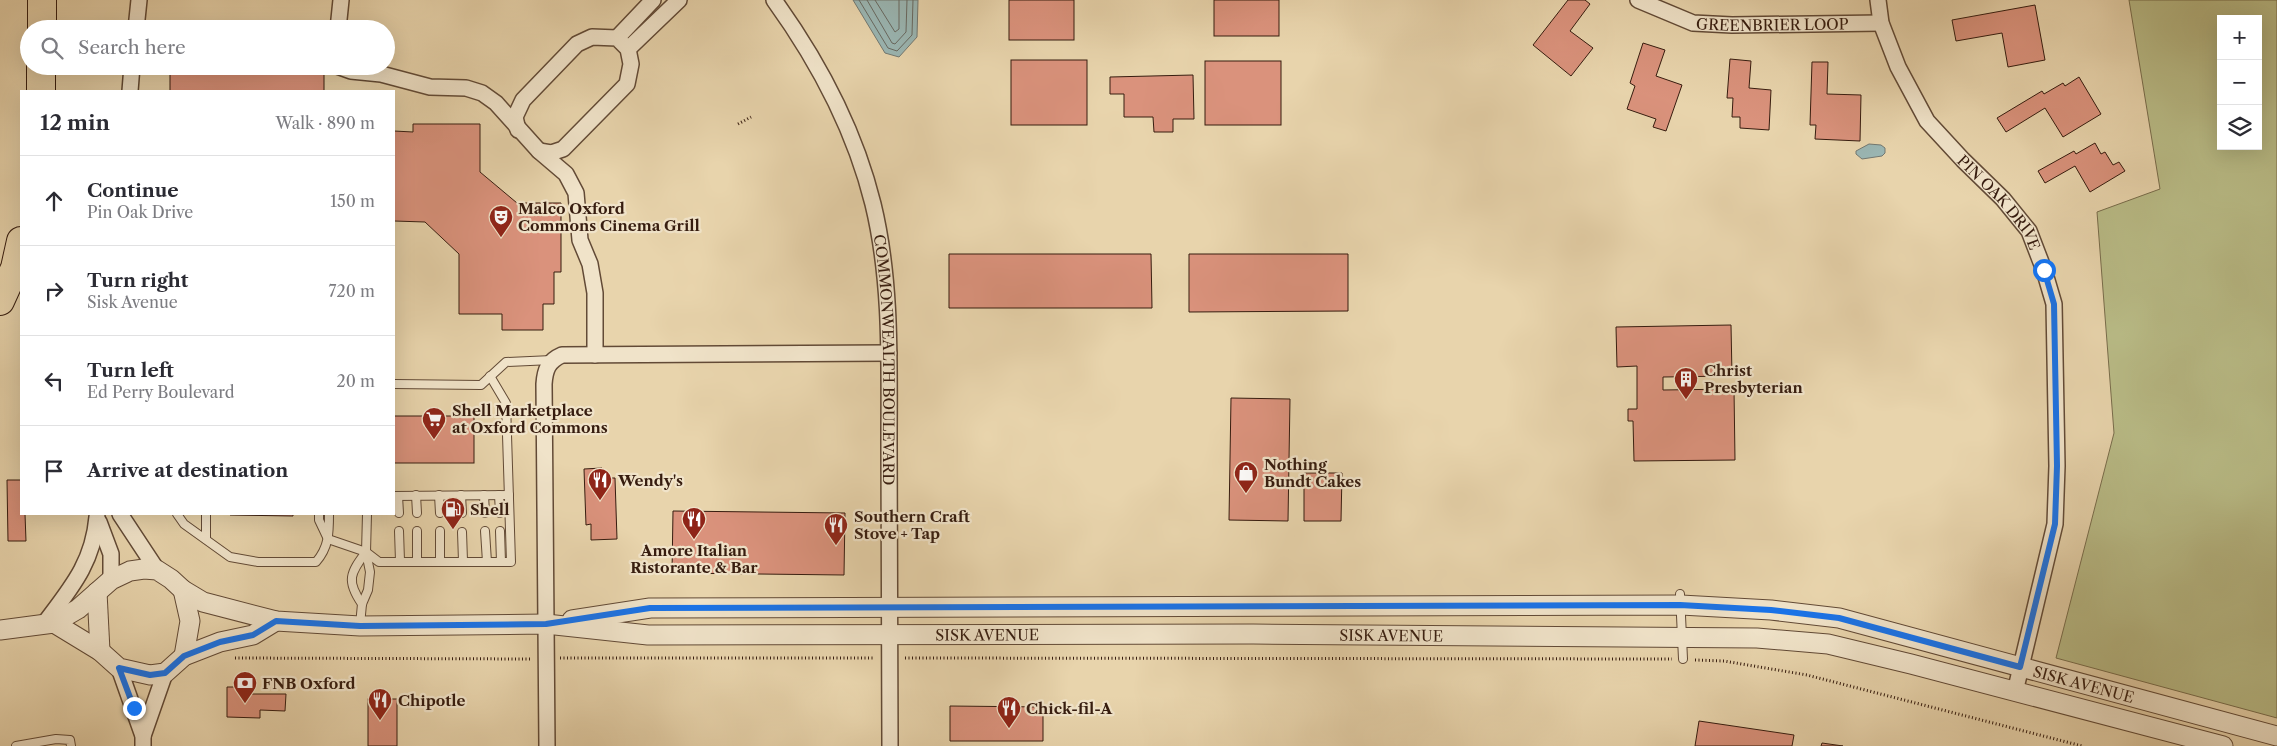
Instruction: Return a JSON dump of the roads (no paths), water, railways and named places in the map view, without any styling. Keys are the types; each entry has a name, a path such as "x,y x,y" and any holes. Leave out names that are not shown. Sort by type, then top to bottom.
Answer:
{"highway":[{"path":"42,0 42,20"},
{"path":"41,75 41,90"},
{"path":"0,301 15,268 20,246"}],"street":[{"path":"137,20 139,0"},
{"path":"339,20 341,0"},
{"path":"617,38 653,0"},
{"path":"628,49 679,0"},
{"name":"COMMONWEALTH BOULEVARD","path":"774,0 800,37 830,90 856,153 873,204 884,267 889,353 890,746"},
{"name":"GREENBRIER LOOP","path":"1638,0 1693,23 1732,25 1881,23"},
{"name":"PIN OAK DRIVE","path":"1878,0 1881,23 1898,67 1926,122 2003,199 2029,231 2044,270 2054,304 2057,466 2055,524 2015,692"},
{"path":"518,130 516,117 523,100 577,44 592,37 617,38 628,49 632,64 627,84 563,149 551,153 539,151"},
{"path":"130,90 131,75"},
{"path":"385,75 430,87 466,88 482,93 496,103 518,130 566,174 576,193 580,240 590,264 595,293 595,355"},
{"path":"547,746 544,384 545,372 552,360 562,355 889,353"},
{"path":"121,515 157,570"},
{"path":"97,516 112,554 104,586 100,651"},
{"path":"49,623 85,567 95,539 97,516"},
{"path":"0,630 49,623 78,609 104,586 130,571 157,570"},
{"name":"SISK AVENUE","path":"157,570 171,579 182,590 203,602 276,621 360,626 546,624 648,635 1253,634 1682,636 1756,638 1828,644 2223,746"},
{"path":"182,590 190,621 184,656"},
{"name":"SISK AVENUE","path":"546,624 650,608 1680,599 1839,618 2277,736"},
{"path":"143,741 165,673 184,656 220,642 253,635 276,621"},
{"path":"49,623 100,651 119,668 150,675 165,673"},
{"path":"119,668 143,741"}],"lane":[{"path":"395,384 480,385 506,362 552,360"},
{"path":"319,515 319,520 328,539 366,552 379,562 511,562 506,403 490,376"},
{"path":"416,495 416,513"},
{"path":"439,495 440,513"},
{"path":"462,495 462,513"},
{"path":"484,495 485,513"},
{"path":"499,495 500,513"},
{"path":"399,513 396,496 509,495"},
{"path":"178,515 184,524 230,557 258,562 316,562 325,551 328,539 329,515"},
{"path":"206,515 206,539"},
{"path":"360,626 362,604 368,590 370,572 366,552 367,515"},
{"path":"400,531 400,561"},
{"path":"417,531 417,561"},
{"path":"440,531 440,561"},
{"path":"485,531 487,562"},
{"path":"500,531 501,562"},
{"path":"462,532 463,561"},
{"path":"362,604 353,590 352,570 366,552"},
{"path":"1680,599 1684,659"},
{"path":"16,746 56,739 70,740 71,746"}],"water":[{"path":"853,0 918,0 917,37 899,57 885,53"},
{"path":"1869,144 1881,145 1885,148 1885,153 1882,156 1862,159 1856,154 1856,151"}],"place":[{"name":"Malco Oxford Commons Cinema Grill","path":"501,238"},
{"name":"Christ Presbyterian","path":"1686,400"},
{"name":"Shell Marketplace at Oxford Commons","path":"434,440"},
{"name":"Nothing Bundt Cakes","path":"1246,494"},
{"name":"Wendy's","path":"600,501"},
{"name":"Shell","path":"453,530"},
{"name":"Amore Italian Ristorante & Bar","path":"694,540"},
{"name":"Southern Craft Stove + Tap","path":"836,546"},
{"name":"FNB Oxford","path":"245,704"},
{"name":"Chipotle","path":"380,721"},
{"name":"Chick-fil-A","path":"1009,729"}]}
